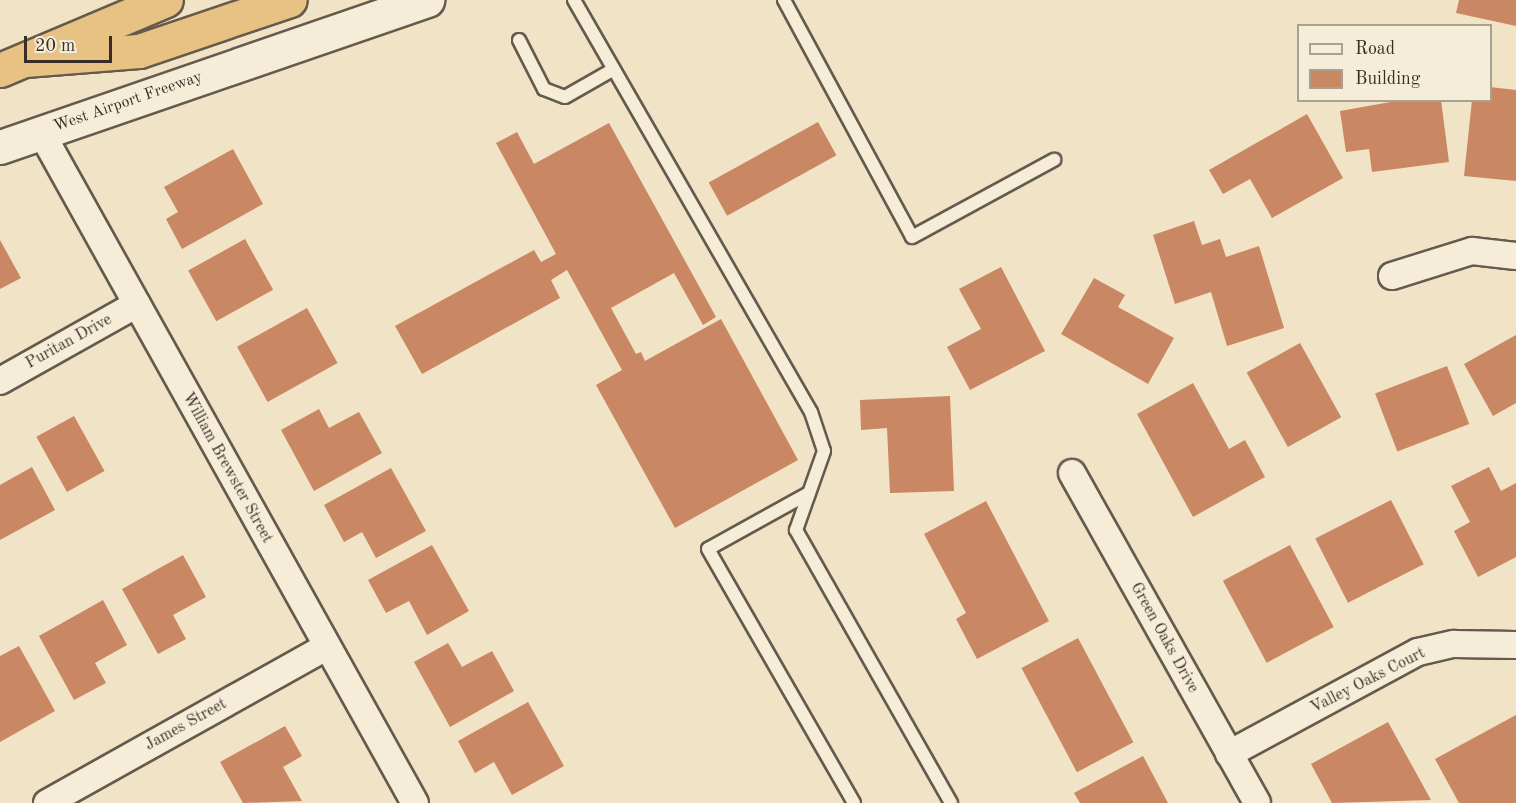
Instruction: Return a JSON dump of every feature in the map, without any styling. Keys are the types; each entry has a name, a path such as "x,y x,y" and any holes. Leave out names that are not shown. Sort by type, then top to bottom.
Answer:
{"highway":[{"path":"13,65 166,0"},
{"path":"13,65 139,51 290,0"}],"main road":[{"name":"West Airport Freeway","path":"0,147 427,0"}],"street":[{"name":"William Brewster Street","path":"41,132 415,803"},
{"path":"1392,276 1472,251 1516,256"},
{"name":"Puritan Drive","path":"0,381 137,304"},
{"name":"Green Oaks Drive","path":"1072,473 1257,803"},
{"name":"Valley Oaks Court","path":"1229,754 1418,652 1454,644 1516,645"},
{"name":"James Street","path":"47,803 326,647"}],"lane":[{"path":"574,0 811,412 824,451 796,530 951,803"},
{"path":"784,0 912,237 1054,160"},
{"path":"519,39 544,89 565,97 614,69"},
{"path":"809,493 708,549 854,803"}],"building":[{"path":"1459,0 1516,0 1516,26 1456,13"},
{"path":"1492,87 1516,90 1516,181 1464,176 1472,102 1492,102"},
{"path":"1391,102 1441,102 1449,162 1372,172 1369,149 1346,152 1340,111"},
{"path":"1307,114 1343,178 1272,218 1250,179 1223,194 1209,170"},
{"path":"818,122 836,155 727,216 709,183"},
{"path":"609,123 716,317 703,325 674,273 611,308 636,354 641,352 645,361 721,319 798,460 675,528 596,385 622,370 567,270 551,280 560,298 422,374 395,326 534,250 541,262 556,254 496,143 517,132 534,164"},
{"path":"233,149 263,204 182,249 166,219 178,212 164,187"},
{"path":"1194,221 1202,245 1220,239 1226,257 1259,246 1284,328 1227,346 1211,292 1175,304 1153,235"},
{"path":"245,239 273,290 216,321 188,271"},
{"path":"0,240 21,278 0,289"},
{"path":"1001,267 1045,351 970,390 947,347 981,329 959,289"},
{"path":"1094,278 1125,295 1118,307 1174,338 1148,384 1061,334"},
{"path":"307,308 338,363 268,402 237,347"},
{"path":"1516,335 1516,403 1493,416 1464,364"},
{"path":"1300,343 1341,417 1288,447 1247,373"},
{"path":"1447,366 1469,424 1397,451 1375,394"},
{"path":"1193,383 1229,449 1245,440 1265,477 1193,517 1137,414"},
{"path":"950,396 954,491 890,493 887,428 861,430 860,400"},
{"path":"319,409 329,428 359,412 382,453 314,491 281,430"},
{"path":"74,416 105,471 67,492 36,437"},
{"path":"32,467 55,510 0,540 0,485"},
{"path":"1489,467 1501,491 1516,483 1516,557 1478,577 1454,531 1470,522 1451,486"},
{"path":"391,468 426,531 376,558 362,532 344,542 324,505"},
{"path":"1391,500 1424,564 1348,603 1315,539"},
{"path":"986,501 1049,621 977,659 956,619 966,613 924,534"},
{"path":"432,545 469,611 427,635 409,601 386,613 368,580"},
{"path":"1290,545 1334,627 1267,663 1223,581"},
{"path":"183,555 206,597 173,615 186,639 158,654 122,589"},
{"path":"103,600 127,645 95,663 106,683 74,700 39,636"},
{"path":"1078,638 1133,742 1077,772 1021,668"},
{"path":"448,643 462,667 492,651 514,691 450,727 414,662"},
{"path":"19,646 55,711 0,742 0,656"},
{"path":"528,702 564,766 512,795 494,762 475,773 458,741"},
{"path":"1516,715 1516,803 1459,803 1435,759"},
{"path":"1388,722 1431,800 1332,803 1311,764"},
{"path":"285,726 302,756 283,767 302,801 243,803 220,762"},
{"path":"1143,756 1168,803 1080,803 1074,793"}]}
